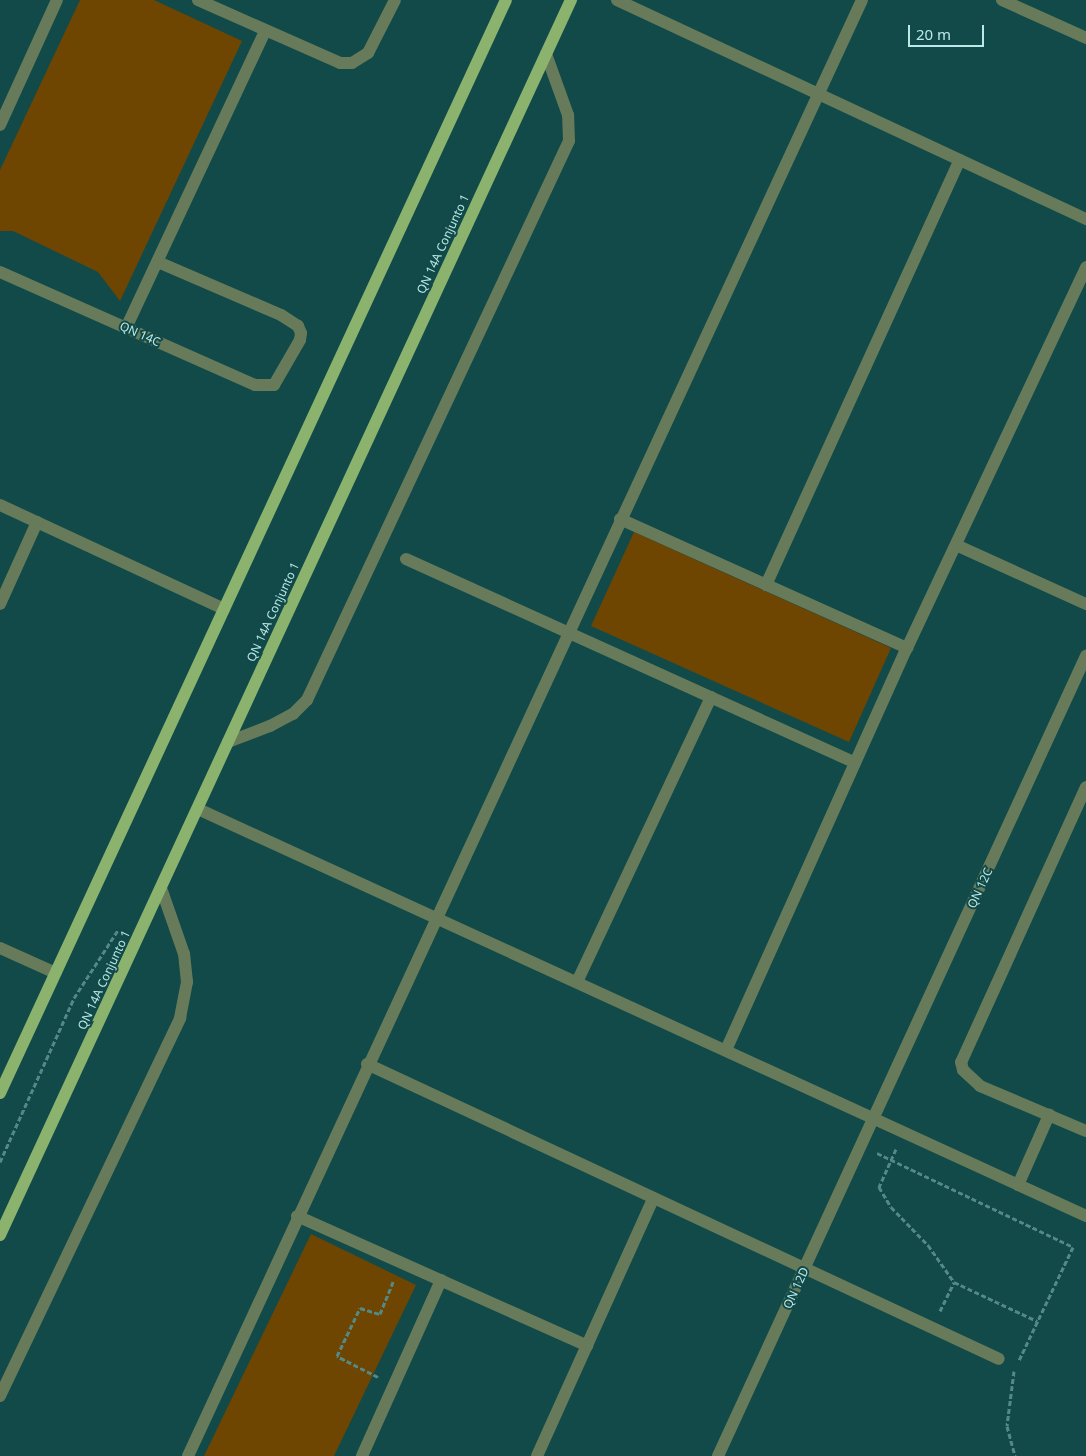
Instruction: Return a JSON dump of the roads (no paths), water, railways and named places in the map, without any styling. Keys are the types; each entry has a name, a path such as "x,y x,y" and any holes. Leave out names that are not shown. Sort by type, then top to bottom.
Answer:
{"main road":[{"path":"0,1093 506,0"},
{"name":"QN 14A Conjunto 1","path":"0,1235 5,1216 162,891 228,742 571,0"}],"street":[{"path":"0,126 57,0"},
{"path":"198,0 340,63 352,64 368,53 395,0"},
{"path":"617,0 1086,219"},
{"path":"188,1456 367,1064 862,0"},
{"path":"1002,0 1086,38"},
{"path":"126,328 265,31"},
{"path":"228,742 270,726 292,714 307,700 565,150 570,125 546,54"},
{"path":"766,585 960,160"},
{"name":"QN 14C","path":"0,272 255,384 274,385 300,340 301,333 298,326 281,314 158,262"},
{"path":"726,1050 907,648 1086,268"},
{"path":"0,505 224,609"},
{"path":"620,519 907,648"},
{"path":"0,604 37,522"},
{"path":"956,545 1086,604"},
{"path":"406,559 855,763"},
{"name":"QN 12C","path":"874,1119 1086,656"},
{"path":"577,982 711,697"},
{"path":"1086,787 961,1062 963,1070 980,1086 1086,1131"},
{"path":"198,809 1086,1216"},
{"path":"0,1396 180,1018 187,982 184,954 162,891"},
{"path":"0,948 56,973"},
{"path":"367,1064 999,1359"},
{"path":"1018,1185 1048,1115"},
{"name":"QN 12D","path":"718,1456 874,1119"},
{"path":"537,1456 653,1199"},
{"path":"297,1216 587,1346"},
{"path":"362,1456 442,1280"}]}
